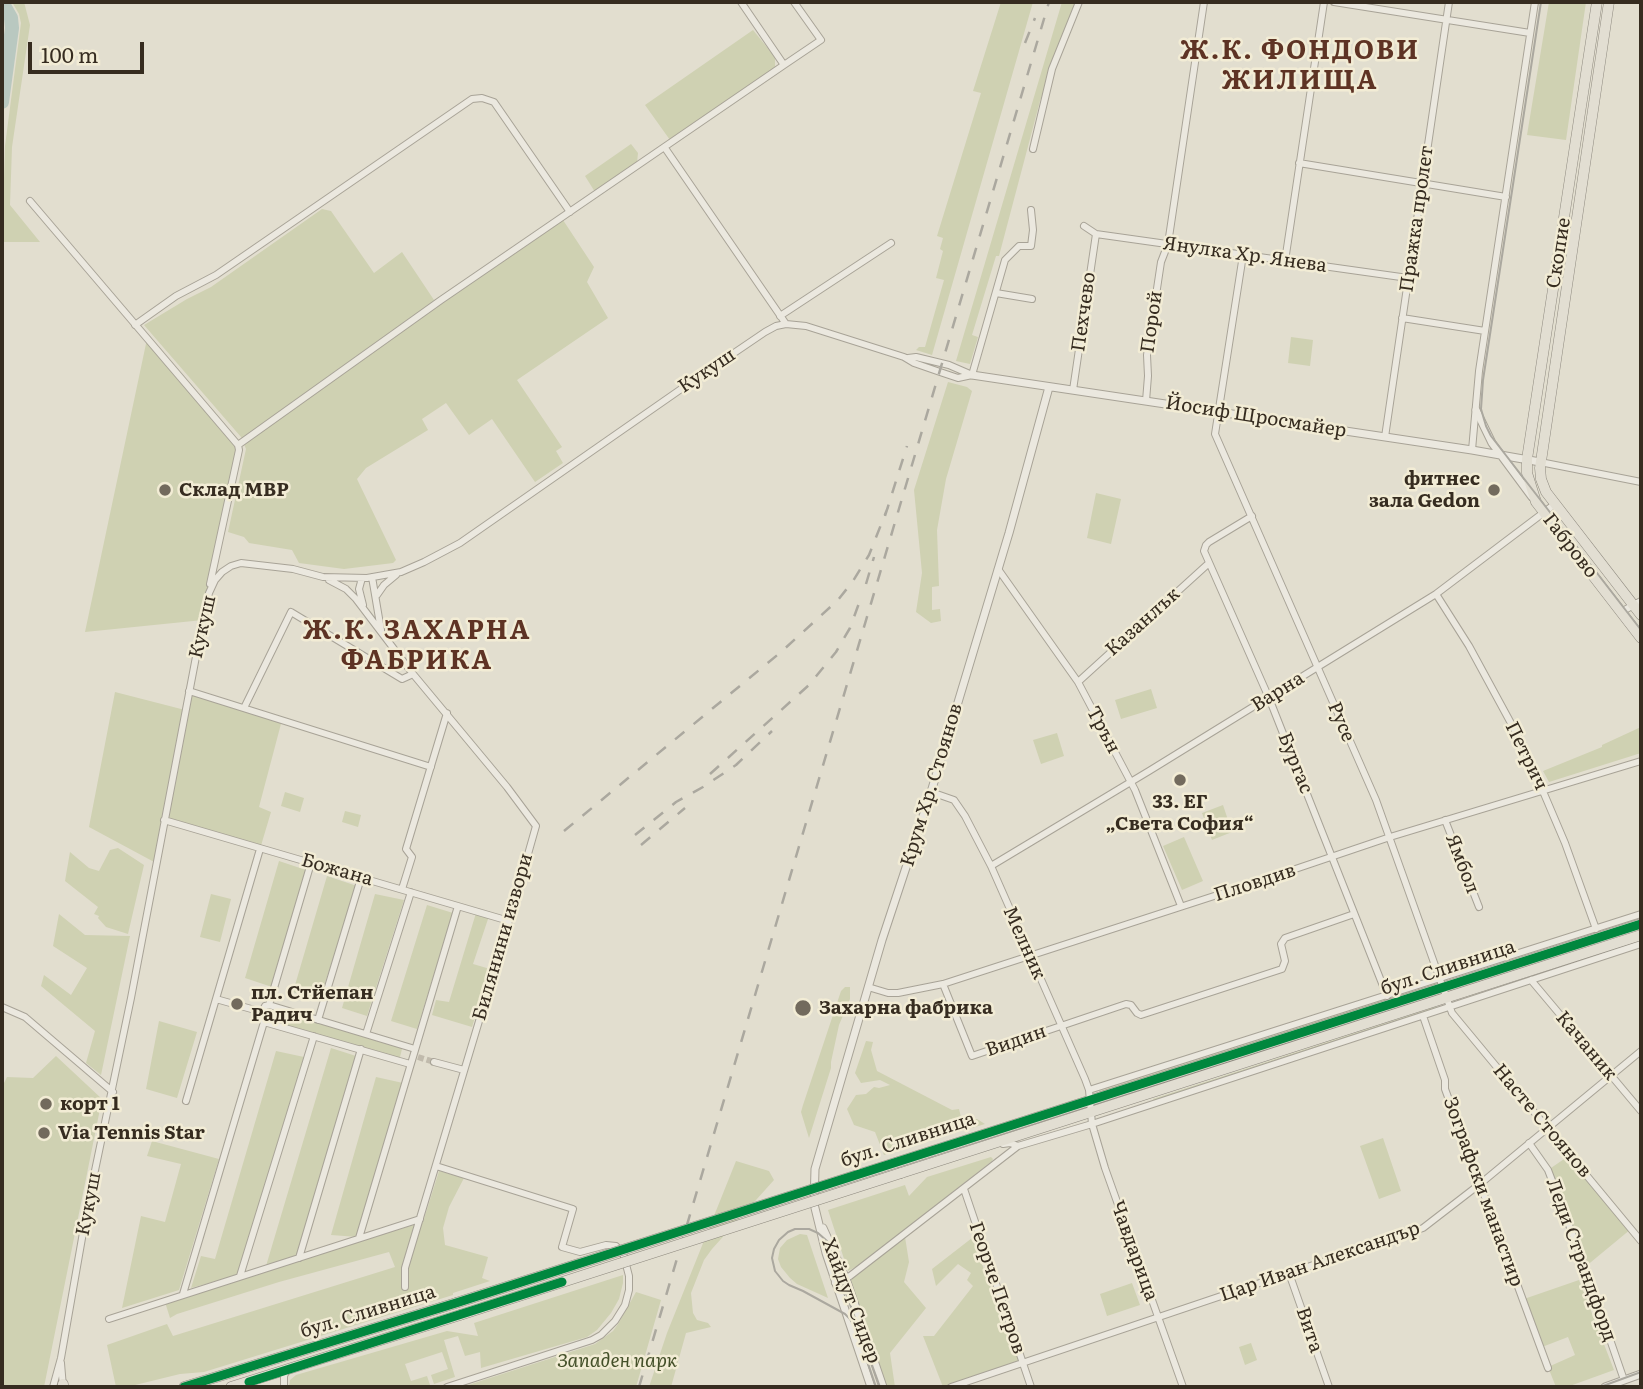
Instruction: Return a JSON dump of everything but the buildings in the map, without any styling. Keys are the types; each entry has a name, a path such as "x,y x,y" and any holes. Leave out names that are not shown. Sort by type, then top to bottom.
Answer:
{"main road":[{"name":"Скопие","path":"1536,502 1524,461 1597,2"},
{"name":"Скопие","path":"1546,492 1540,474 1540,461 1609,2"},
{"name":"Габрово","path":"1546,492 1638,603 1641,615"},
{"name":"Габрово","path":"1536,502 1641,638"},
{"name":"бул. Сливница","path":"231,1387 987,1144 1091,1119 1641,924"},
{"name":"бул. Сливница","path":"184,1387 898,1162 1090,1096 1641,934"}],"street":[{"path":"741,2 784,65"},
{"path":"238,445 430,308 821,40 794,2"},
{"path":"1033,149 1052,69 1079,2"},
{"name":"Порой","path":"1146,401 1147,355 1161,262 1168,244 1204,2"},
{"path":"1285,261 1324,2"},
{"path":"1334,2 1530,33"},
{"name":"Пражка пролет","path":"1385,437 1449,2"},
{"path":"1472,450 1485,331 1535,2"},
{"path":"135,325 176,296 216,275 472,99 494,102 569,212"},
{"path":"665,148 786,324 817,329 958,377 972,375 1005,260 1019,246 1031,246 1031,210"},
{"path":"1299,163 1506,197"},
{"path":"30,201 236,440 239,450 209,593"},
{"name":"Янулка Хр. Янева","path":"1084,226 1096,234 1408,278"},
{"name":"Пехчево","path":"1073,390 1096,234"},
{"path":"780,316 891,243"},
{"name":"Русе","path":"1242,255 1215,434 1376,800 1445,993"},
{"path":"996,293 1032,299"},
{"path":"1402,318 1485,331"},
{"name":"Кукуш","path":"61,1386 61,1358 86,1213 113,1092 189,691 209,593 215,580 231,566 241,563 293,569 323,577 372,577 401,572 442,554 765,332 786,324"},
{"name":"Йосиф Щросмайер","path":"972,375 1500,454 1524,461 1540,461"},
{"name":"Крум Хр. Стоянов","path":"814,1182 818,1157 868,987 913,852 998,569 1049,387"},
{"name":"Габрово","path":"1476,410 1484,431 1536,502"},
{"name":"Габрово","path":"1524,461 1546,492"},
{"path":"1540,461 1641,482"},
{"name":"Варна","path":"991,866 1436,594 1555,504"},
{"path":"1209,563 1204,551 1206,545 1252,516"},
{"name":"Казанлък","path":"1078,682 1209,563"},
{"name":"Бургас","path":"1209,563 1269,698 1387,996"},
{"name":"Трън","path":"998,569 1078,682 1131,782 1181,906"},
{"path":"376,597 384,585 401,572"},
{"name":"Билянини извори","path":"323,577 346,589 356,598 413,674 536,826 405,1268 405,1287"},
{"name":"Билянини извори","path":"372,577 381,632"},
{"path":"362,578 359,589 365,610"},
{"name":"Петрич","path":"1436,594 1469,646 1525,749 1565,843 1596,929"},
{"path":"1621,612 1638,603"},
{"path":"244,708 290,612 402,679 413,674"},
{"path":"189,691 431,767"},
{"path":"401,889 412,857 406,849 447,713"},
{"name":"Пловдив","path":"868,987 898,993 943,984 1390,837 1641,761"},
{"name":"Мелник","path":"931,792 949,797 958,804 991,866 1090,1096 1091,1119"},
{"name":"Божана","path":"164,820 509,921"},
{"name":"Ямбол","path":"1445,820 1479,907"},
{"path":"186,1101 260,849"},
{"path":"269,1005 311,863"},
{"path":"318,1020 361,878"},
{"path":"366,1034 411,892"},
{"path":"359,1238 457,906"},
{"name":"Видин","path":"943,984 972,1056 1126,1004 1131,1005 1141,1015 1282,969 1285,961 1281,944 1285,938 1354,914"},
{"name":"бул. Сливница","path":"987,1144 1010,1143 1018,1146 1091,1119 1423,1016 1445,993 1596,929 1641,914"},
{"name":"бул. Сливница","path":"1090,1096 1387,996 1445,993 1531,980 1641,944"},
{"name":"Качаник","path":"1531,980 1641,1111"},
{"name":"Насте Стоянов","path":"1445,993 1452,1013 1641,1241"},
{"path":"216,999 261,1012"},
{"path":"183,1294 264,1022 261,1012 265,1006 366,1034 415,1054"},
{"path":"2,1007 25,1017 113,1092"},
{"name":"Зографски манастир","path":"1423,1016 1445,1080 1445,1089 1548,1368"},
{"path":"264,1022 410,1064"},
{"path":"240,1276 314,1036"},
{"path":"299,1258 361,1049"},
{"name":"Цар Иван Александър","path":"951,1387 1423,1228 1641,1051"},
{"path":"433,1062 464,1070"},
{"name":"Чавдарица","path":"1091,1119 1122,1217 1183,1387"},
{"name":"Леди Страндфорд","path":"1529,1143 1549,1170 1624,1380"},
{"path":"835,1283 846,1279 1018,1146"},
{"path":"436,1166 573,1209 562,1247 580,1252 606,1245 616,1246 623,1253 629,1276 625,1305 615,1321 601,1335 447,1387"},
{"name":"Хайдут Сидер","path":"814,1182 814,1204 835,1283 871,1387"},
{"name":"Георче Петров","path":"964,1189 1031,1387"},
{"name":"Хайдут Сидер","path":"817,1215 846,1279 883,1387"},
{"path":"109,1319 420,1219"},
{"name":"Вита","path":"1289,1273 1329,1387"},
{"path":"284,1387 287,1370"},
{"path":"1605,1387 1641,1374"}],"green space":[{"path":"12,2 24,2 30,25 12,147 10,205 40,242 2,242 5,146 21,23"},
{"path":"1001,2 1033,2 932,355 916,350 925,347 944,280 936,278 943,251 940,249 943,238 937,236 981,93 973,91"},
{"path":"1062,2 1076,2 1040,101 999,256 996,256 972,335 978,337 970,364 956,361"},
{"path":"1549,2 1586,2 1566,140 1527,135"},
{"path":"753,30 775,57 775,69 670,140 645,105"},
{"path":"631,144 638,153 637,163 595,192 585,176"},
{"path":"322,209 331,211 374,273 402,252 434,300 563,220 594,267 587,282 608,318 517,380 562,447 556,451 563,463 535,482 492,419 469,435 446,403 422,419 428,430 366,468 357,479 396,560 393,563 344,569 299,563 292,550 249,543 244,537 228,532 246,449 241,437 144,325 211,287"},
{"path":"1291,337 1313,340 1310,366 1288,363"},
{"path":"147,339 238,445 203,620 85,632"},
{"path":"948,382 972,391 946,479 937,530 939,586 932,587 932,610 940,609 941,621 931,623 916,612 922,573 914,490"},
{"path":"1096,493 1121,499 1111,544 1087,538"},
{"path":"1151,689 1157,708 1121,719 1115,700"},
{"path":"189,691 282,720 259,807 271,812 260,849 165,820 156,863 89,827 115,692 185,710"},
{"path":"1641,727 1641,753 1549,782 1543,771 1602,747"},
{"path":"1057,733 1064,756 1041,764 1033,740"},
{"path":"285,792 304,798 300,812 281,806"},
{"path":"1223,805 1232,832 1212,840 1202,813"},
{"path":"345,811 361,815 358,827 342,822"},
{"path":"1184,837 1203,881 1182,890 1163,846"},
{"path":"118,848 144,865 128,934 106,927 99,916 94,914 98,907 65,881 70,852 89,868 99,871 110,850"},
{"path":"279,861 306,870 272,987 245,978"},
{"path":"327,876 357,886 319,1001 293,992"},
{"path":"211,894 231,899 220,942 200,937"},
{"path":"375,894 404,900 367,1016 342,1008"},
{"path":"427,905 453,913 417,1029 391,1021"},
{"path":"476,913 489,916 473,964 490,969 472,1027 432,1015 436,1000 449,1002"},
{"path":"59,914 85,935 130,936 101,1075 86,1063 95,1031 41,986 44,975 71,995 87,968 53,946"},
{"path":"1436,983 1438,986 1100,1094 1099,1091"},
{"path":"850,987 850,999 839,1025 831,1068 809,1138 801,1112 841,991"},
{"path":"269,1007 403,1045 399,1061 265,1021"},
{"path":"1435,1007 1438,1009 1154,1102 1153,1099"},
{"path":"159,1021 197,1032 177,1098 146,1089"},
{"path":"866,1041 873,1042 871,1050 877,1071 952,1110 959,1109 962,1121 977,1119 985,1124 917,1144 892,1142 894,1151 884,1155 875,1132 854,1125 847,1109 856,1095 866,1094 874,1087 890,1085 880,1080 861,1083 855,1073"},
{"path":"331,1048 356,1056 297,1255 266,1266"},
{"path":"276,1051 304,1057 238,1275 191,1288 201,1256 215,1259"},
{"path":"56,1056 102,1099 44,1387 2,1387 2,1087 7,1077 33,1078"},
{"path":"376,1077 403,1083 358,1237 331,1235"},
{"path":"1383,1138 1401,1191 1379,1199 1360,1146"},
{"path":"152,1141 219,1159 179,1290 122,1308 141,1216 165,1222 181,1164 147,1156"},
{"path":"1570,1155 1631,1229 1585,1267 1548,1170"},
{"path":"991,1157 992,1161 861,1264 848,1271 828,1210 905,1185 909,1196 927,1177"},
{"path":"736,1161 769,1171 774,1180 704,1260 691,1293 693,1313 697,1320 708,1323 711,1327 686,1333 671,1387 649,1387 667,1333"},
{"path":"439,1171 464,1178 449,1207 443,1228 445,1245 488,1257 482,1278 490,1281 453,1295 204,1372 116,1387 107,1345 167,1324 173,1336 395,1267 389,1252 279,1282 170,1318 165,1302 423,1222"},
{"path":"800,1234 807,1235 828,1298 797,1284 781,1267 778,1259 780,1248 787,1240"},
{"path":"905,1237 909,1262 904,1282 926,1308 890,1353 895,1387 886,1387 849,1280"},
{"path":"972,1238 1019,1361 943,1387 923,1336 934,1336 973,1286 967,1280 971,1273 958,1264 936,1286 932,1269"},
{"path":"623,1275 619,1299 611,1313 597,1330 587,1337 481,1368 480,1352 465,1356 458,1336 444,1340 455,1377 434,1384 431,1375 448,1369 442,1352 405,1364 411,1381 427,1376 430,1385 423,1387 289,1387 290,1380 296,1375 447,1331 478,1336 474,1323"},
{"path":"1579,1280 1614,1370 1567,1387 1556,1387 1548,1367 1575,1355 1568,1337 1542,1347 1524,1299"},
{"path":"1132,1283 1140,1305 1107,1316 1100,1294"},
{"name":"Западен парк","path":"636,1292 661,1300 636,1387 462,1387 595,1344 613,1331"},
{"path":"1251,1343 1257,1360 1245,1365 1239,1347"}],"waterway":[{"path":"2,2 11,18 12,28 2,102"}],"tunnel":[{"path":"418,1057 434,1062"}],"tram line":[{"path":"1541,2 1483,380 1481,409 1491,436 1641,630"},
{"path":"876,1387 857,1331 850,1319 789,1285 775,1271 772,1258 774,1249 788,1232 809,1229 827,1241 880,1387"},
{"path":"1600,1387 1641,1372"}],"railway":[{"path":"639,1387 1049,2"},
{"path":"1025,43 1035,18"},
{"path":"885,516 907,446"},
{"path":"564,831 781,652 838,600 869,555 888,507"},
{"path":"866,584 874,557"},
{"path":"710,774 809,685 836,652 850,628 862,595"},
{"path":"635,835 676,802 736,765 772,731"},
{"path":"641,845 685,808"}],"cycle path":[{"path":"184,1387 456,1303 1641,924"},
{"path":"249,1382 562,1282"}],"place":[{"name":"Склад МВР","path":"165,490"},
{"name":"фитнес зала Gedon","path":"1494,490"},
{"name":"33. ЕГ „Света София“","path":"1180,780"},
{"name":"пл. Стйепан Радич","path":"237,1004"},
{"name":"Захарна фабрика","path":"803,1008"},
{"name":"корт 1","path":"46,1104"},
{"name":"Via Tennis Star","path":"44,1133"}],"district":[{"name":"Ж.К. ФОНДОВИ ЖИЛИЩА","path":"1300,66"},
{"name":"Ж.К. ЗАХАРНА ФАБРИКА","path":"417,646"}]}
